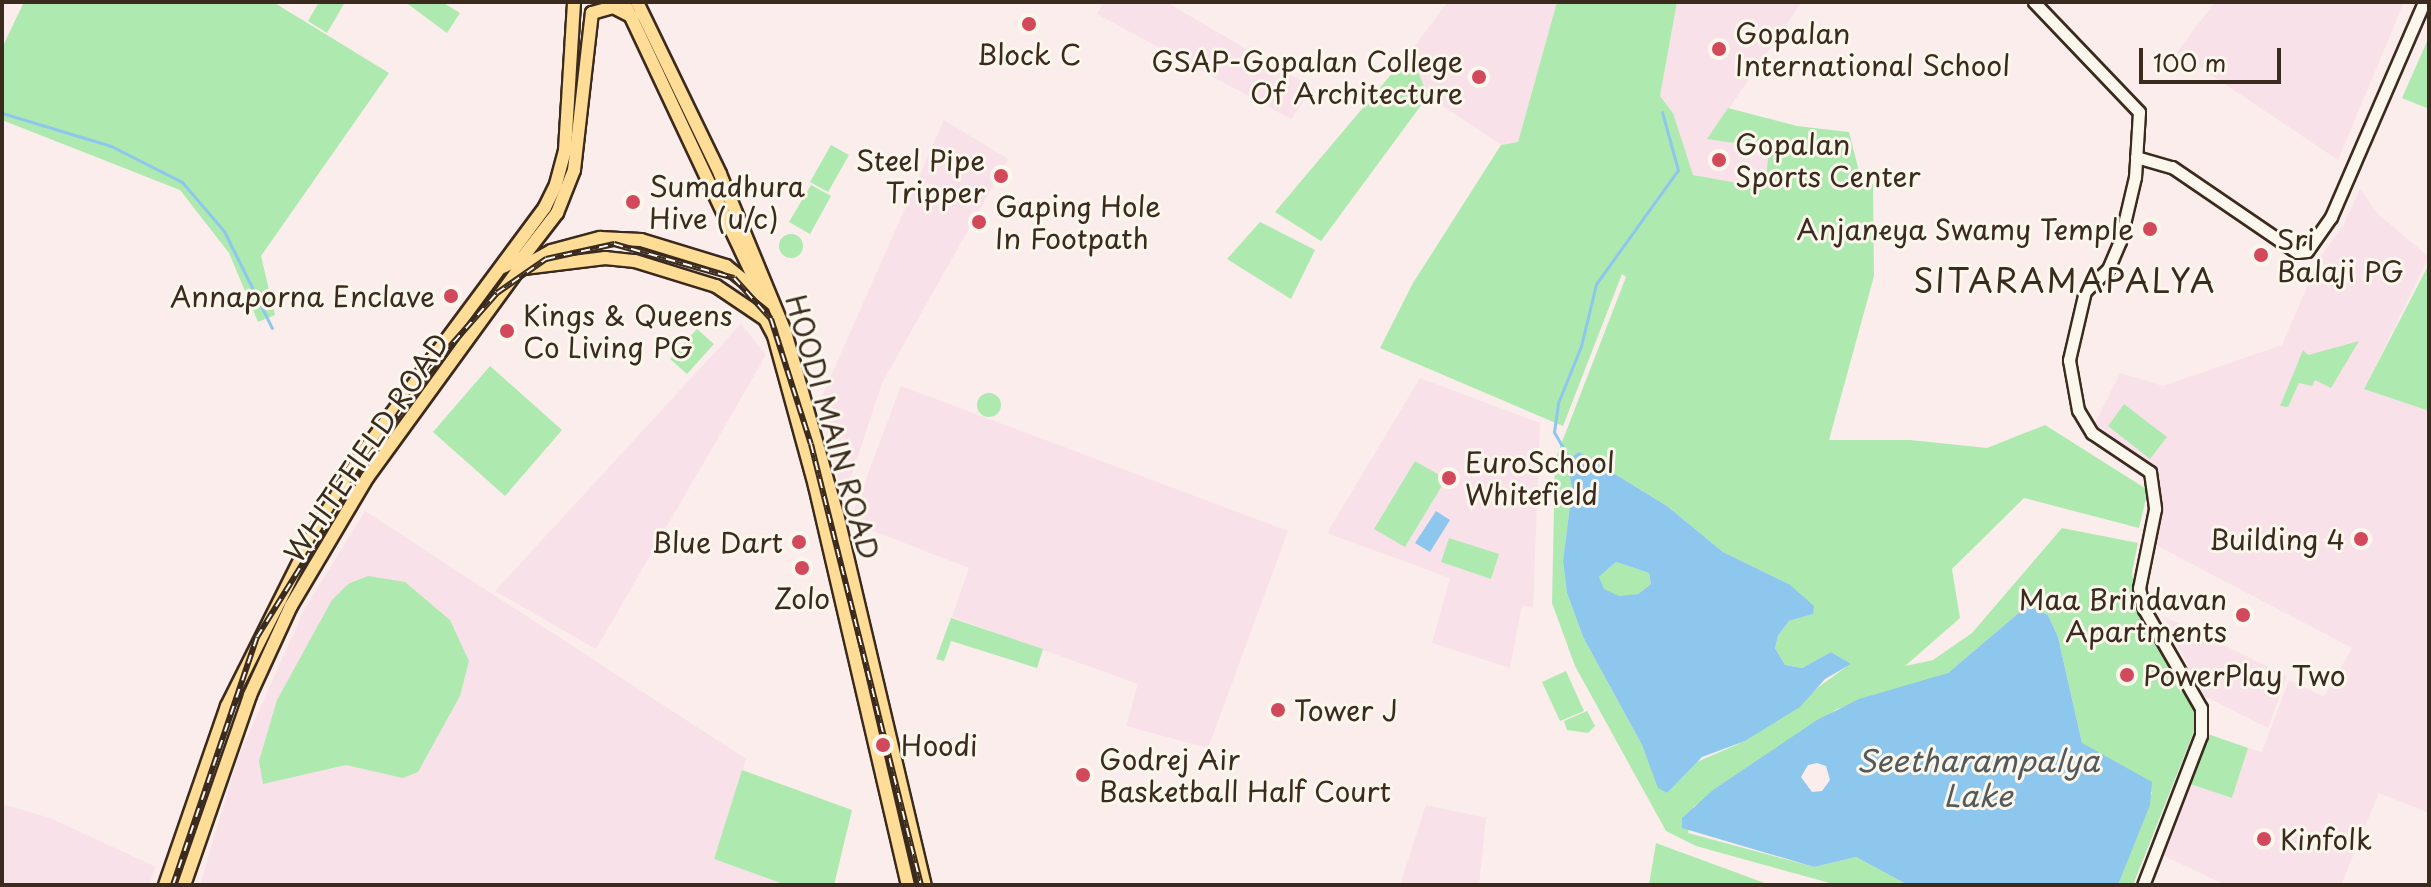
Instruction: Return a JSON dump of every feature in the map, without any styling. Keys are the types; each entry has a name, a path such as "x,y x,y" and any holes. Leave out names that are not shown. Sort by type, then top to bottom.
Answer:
{"main road":[{"name":"WHITEFIELD ROAD","path":"165,885 227,706 282,591 358,460 545,207 563,159 574,2"},
{"name":"HOODI MAIN ROAD","path":"624,2 702,149"},
{"name":"HOODI MAIN ROAD","path":"637,2 764,291 773,304 925,885"},
{"name":"WHITEFIELD ROAD","path":"499,269 523,257 565,196 580,135 588,22 598,8 613,7 633,17"},
{"path":"519,269 551,251 600,238 641,240 726,266 764,291"},
{"name":"HOODI MAIN ROAD","path":"519,269 605,258 635,261 716,286 765,319 797,391 908,885"},
{"name":"WHITEFIELD ROAD","path":"184,885 245,709 285,617 367,478 519,269"}],"street":[{"path":"2034,2 2135,105 2136,157 2120,241 2108,269 2085,291 2069,360 2083,420 2092,433 2150,472 2155,486 2139,588 2144,609 2201,708 2201,735 2143,885"},
{"path":"2136,157 2172,167 2297,252 2315,246 2331,217 2424,2"}],"shaded area":[{"path":"1104,2 1166,2 1313,88 1291,119 1097,14"},
{"name":"GSAP-Gopalan College Of Architecture","path":"1448,2 1557,2 1518,142 1501,145 1428,96 1410,52"},
{"name":"Gopalan International School","path":"1677,2 1802,2 1708,139 1769,148 1765,188 1693,175 1686,167 1673,113 1660,96"},
{"path":"2215,2 2404,2 2338,160 2177,52"},
{"path":"944,120 1008,159 882,383 843,501 820,401"},
{"path":"2360,189 2379,215 2429,257 2364,389 2429,411 2429,813 2379,793 2341,885 2226,885 2162,855 2190,784 2232,798 2248,748 2262,752 2289,680 2324,697 2352,648 2154,544 2157,472 2095,423 2120,373 2163,386 2282,345 2320,257 2343,226"},
{"path":"741,324 766,355 596,649 495,591"},
{"name":"EuroSchool Whitefield","path":"1420,378 1540,423 1533,608 1522,605 1510,668 1432,643 1450,578 1327,533"},
{"path":"901,386 1288,531 1208,748 1126,726 1138,684 952,617 969,568 850,522"},
{"path":"365,511 746,759 714,859 786,885 200,885 237,760 304,610"},
{"path":"2163,616 2287,676 2268,728 2204,696"},
{"path":"2,804 50,818 156,867 149,885 2,885"},
{"path":"1426,805 1486,818 1479,885 1400,885"}],"green space":[{"path":"24,2 273,2 389,73 261,256 275,315 258,322 229,253 180,190 2,120 2,48"},
{"path":"319,2 345,2 327,33 308,21"},
{"path":"405,2 442,2 460,13 447,33"},
{"path":"1557,2 1677,2 1660,96 1673,113 1693,175 1765,188 1769,148 1707,139 1728,108 1797,126 1849,132 1862,183 1873,184 1874,276 1829,440 1910,440 1987,448 2045,425 2148,490 2139,528 2024,498 1952,569 1960,618 1905,666 1933,660 1972,633 2062,528 2138,543 2132,572 2136,600 2194,707 2194,731 2133,885 2118,885 2152,792 2082,743 2058,637 2048,615 2028,605 1948,673 1837,709 1693,807 1688,833 1814,867 1856,857 1908,885 1837,885 1696,846 1666,831 1575,666 1552,603 1555,460 1626,277 1622,274 1563,426 1380,348 1413,283 1501,145 1518,142","holes":["1579,452 1667,506 1723,552 1789,584 1813,614 1789,621 1778,636 1775,648 1785,665 1802,668 1831,652 1850,664 1745,741 1690,765 1667,793 1659,788 1642,745 1583,637 1567,593 1563,561 1572,489 1567,461"]},
{"path":"2429,37 2429,109 2402,98"},
{"path":"1410,52 1428,96 1321,241 1275,212"},
{"path":"831,145 849,155 828,192 810,182"},
{"path":"811,185 831,196 810,234 789,222"},
{"path":"1260,222 1315,250 1291,299 1227,259"},
{"path":"791,234 800,237 803,246 800,255 791,258 782,255 779,246 782,237"},
{"path":"2429,264 2429,411 2364,389"},
{"path":"697,329 714,344 687,374 670,359"},
{"path":"2359,341 2331,388 2315,380 2312,386 2299,383 2288,407 2280,406 2303,350 2308,355"},
{"path":"490,366 562,430 505,496 433,432"},
{"path":"989,393 997,397 1001,405 997,413 989,417 981,413 977,405 981,397"},
{"path":"2124,404 2167,437 2150,459 2108,426"},
{"path":"1415,461 1446,479 1405,547 1374,529"},
{"path":"1449,538 1499,554 1491,579 1441,562"},
{"path":"1616,562 1649,573 1651,584 1638,594 1619,597 1603,589 1599,577"},
{"path":"368,576 405,582 450,620 469,661 460,696 418,772 403,778 346,765 263,784 259,761 277,700 332,600 348,584"},
{"path":"951,618 1043,649 1037,668 951,641 944,661 936,659"},
{"path":"1566,671 1584,711 1560,721 1542,682"},
{"path":"1587,711 1595,726 1588,733 1567,730 1564,721"},
{"path":"2208,734 2248,748 2232,798 2190,784"},
{"path":"742,770 852,810 834,885 786,885 714,859"},
{"path":"1656,843 1770,885 1649,885"}],"water":[{"path":"1579,452 1667,506 1723,552 1789,584 1814,606 1813,614 1789,621 1778,636 1775,648 1785,665 1802,668 1831,652 1851,664 1825,679 1800,707 1745,741 1702,757 1667,793 1658,788 1642,745 1583,637 1567,593 1563,561 1572,489 1567,460","holes":["1616,562 1649,573 1651,584 1638,594 1619,596 1604,589 1599,577"]},
{"path":"1436,511 1450,520 1430,552 1415,543"},
{"name":"Seetharampalya Lake","path":"2028,605 2048,615 2058,637 2082,743 2152,782 2150,805 2118,885 1908,885 1856,857 1814,867 1682,828 1682,818 1713,790 1817,720 1859,699 1948,673","holes":["1817,763 1826,766 1830,780 1822,791 1812,792 1801,777 1808,765"]}],"waterway":[{"path":"1569,458 1554,432 1558,403 1581,346 1596,284 1678,170 1662,112"},
{"path":"2,113 111,146 182,182 224,231 272,328"}],"railway":[{"path":"173,885 257,637 367,460 430,369 497,293 546,259 614,244 734,278 771,319 811,444 921,885"}],"place":[{"name":"Block C","path":"1029,24"},
{"name":"Gopalan International School","path":"1719,49"},
{"name":"GSAP-Gopalan College Of Architecture","path":"1479,77"},
{"name":"Gopalan Sports Center","path":"1719,160"},
{"name":"Steel Pipe Tripper","path":"1001,176"},
{"name":"Sumadhura Hive (u/c)","path":"633,202"},
{"name":"Gaping Hole In Footpath","path":"979,222"},
{"name":"Anjaneya Swamy Temple","path":"2150,229"},
{"name":"Sri Balaji PG","path":"2261,255"},
{"name":"Annaporna Enclave","path":"451,296"},
{"name":"Kings & Queens Co Living PG","path":"507,331"},
{"name":"EuroSchool Whitefield","path":"1449,478"},
{"name":"Building 4","path":"2361,539"},
{"name":"Blue Dart","path":"799,542"},
{"name":"Zolo","path":"802,568"},
{"name":"Maa Brindavan Apartments","path":"2243,615"},
{"name":"PowerPlay Two","path":"2127,675"},
{"name":"Tower J","path":"1278,710"},
{"name":"Hoodi","path":"883,745"},
{"name":"Godrej Air Basketball Half Court","path":"1083,775"},
{"name":"Kinfolk","path":"2264,839"}],"district":[{"name":"SITARAMAPALYA","path":"2065,280"}]}
